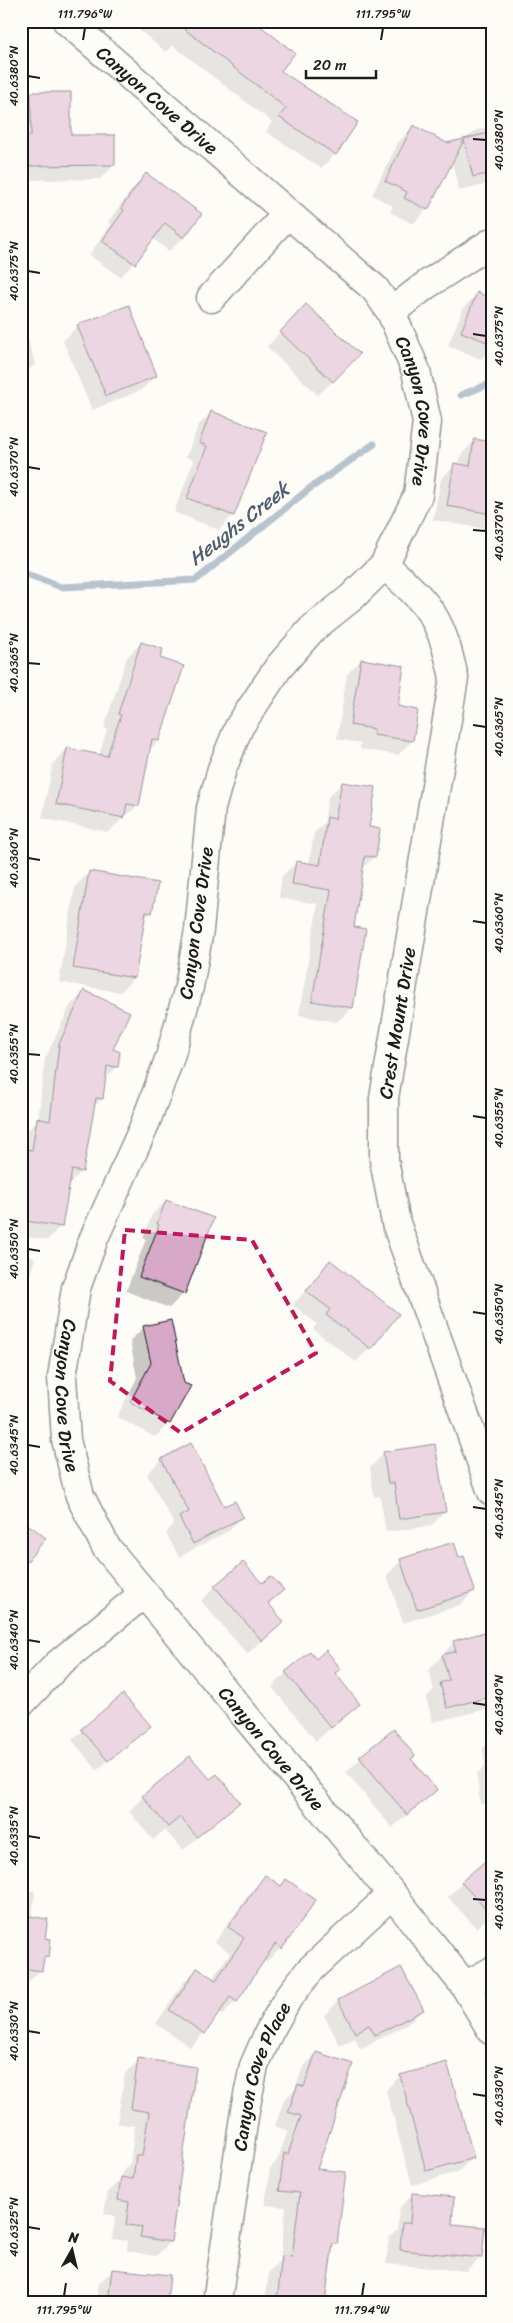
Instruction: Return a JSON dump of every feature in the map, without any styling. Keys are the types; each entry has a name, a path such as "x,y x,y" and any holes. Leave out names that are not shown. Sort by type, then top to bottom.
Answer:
{"street":[{"name":"Canyon Cove Drive","path":"67,21 374,289 391,312 416,371 427,422 418,494 384,564 307,635 278,668 239,727 222,769 211,808 199,930 189,987 170,1057 144,1130 94,1238 76,1288 62,1377 66,1440 80,1496 106,1547 392,1894 465,1986 492,2031"},
{"path":"211,298 287,214"},
{"path":"391,312 426,285 492,242"},
{"name":"Crest Mount Drive","path":"384,564 414,590 434,615 446,643 454,678 384,1098 384,1160 396,1223 492,1492"},
{"path":"21,1703 58,1664 143,1594"},
{"name":"Canyon Cove Place","path":"217,2302 245,2110 258,2058 288,1998 310,1970 392,1894"},
{"path":"465,1986 492,1971"}],"highlighted area":[{"path":"125,1230 252,1240 316,1353 181,1433 110,1381"}],"building":[{"path":"174,21 254,21 295,53 281,71 358,122 336,155 279,117 286,108"},
{"path":"31,92 71,92 71,135 115,135 115,165 26,166 25,136 31,136"},
{"path":"413,125 447,143 492,132 492,173 473,177 464,140 428,210 404,198 407,192 385,181"},
{"path":"146,173 202,214 184,238 165,223 135,264 102,241 124,210 121,208"},
{"path":"477,292 492,299 492,344 461,332"},
{"path":"306,304 360,354 333,382 280,332"},
{"path":"129,305 157,376 106,396 77,325"},
{"path":"211,411 267,432 234,516 187,498 207,446 199,443"},
{"path":"474,439 492,442 492,514 447,506 454,463 470,466"},
{"path":"141,642 163,649 160,658 184,666 159,741 152,739 139,806 127,804 124,818 56,804 67,748 107,756 121,715 118,714"},
{"path":"361,659 404,666 398,706 418,710 413,741 373,735 374,729 350,725"},
{"path":"342,782 376,787 369,827 380,829 376,857 365,856 354,927 366,929 353,1008 312,1001 331,890 292,884 296,861 320,865 327,817 335,819"},
{"path":"89,871 158,883 152,913 146,912 135,978 73,968"},
{"path":"84,990 130,1012 113,1049 120,1052 118,1067 107,1066 103,1099 96,1098 83,1172 72,1170 62,1227 21,1220 26,1184 21,1183 21,1148 32,1150 37,1118 50,1121 59,1044"},
{"path":"166,1200 214,1218 185,1294 139,1277 159,1225 157,1224"},
{"path":"330,1260 399,1314 371,1349 326,1315 330,1309 306,1291"},
{"path":"171,1320 184,1383 191,1386 170,1424 130,1402 151,1363 143,1326"},
{"path":"191,1443 224,1506 235,1501 243,1517 193,1544 179,1517 189,1512 161,1459"},
{"path":"435,1444 446,1512 399,1519 394,1483 388,1483 383,1452"},
{"path":"21,1519 46,1538 21,1569"},
{"path":"454,1542 459,1557 464,1556 475,1591 417,1610 400,1559"},
{"path":"243,1562 262,1583 271,1576 284,1590 268,1603 284,1622 262,1641 214,1586"},
{"path":"492,1630 492,1696 447,1708 440,1683 449,1680 442,1655 456,1651 453,1641"},
{"path":"326,1650 341,1669 335,1673 360,1704 331,1728 285,1672 310,1652 316,1659"},
{"path":"123,1694 151,1726 108,1761 81,1729"},
{"path":"394,1729 415,1756 411,1759 437,1790 407,1815 359,1757"},
{"path":"190,1756 210,1779 217,1774 240,1802 197,1837 180,1817 168,1827 142,1796"},
{"path":"492,1855 492,1916 461,1882"},
{"path":"265,1875 281,1886 286,1879 316,1900 282,1949 275,1944 237,2002 230,1997 205,2034 169,2010 197,1968 216,1980 244,1938 228,1927"},
{"path":"21,1915 48,1919 45,1938 51,1939 49,1957 44,1957 42,1971 21,1968"},
{"path":"401,1967 424,2010 375,2035 369,2025 355,2033 338,2000"},
{"path":"316,2052 353,2064 317,2169 346,2172 337,2244 333,2243 325,2302 277,2302 282,2256 292,2257 300,2193 279,2191 284,2153 288,2154 301,2116 288,2112 298,2084 304,2087"},
{"path":"138,2058 196,2067 171,2242 140,2237 142,2227 126,2225 129,2202 118,2200 121,2177 133,2179 136,2156 142,2156 149,2112 131,2109"},
{"path":"447,2062 474,2158 426,2171 400,2075"},
{"path":"412,2193 454,2197 452,2224 485,2227 482,2258 400,2250 402,2223 410,2223"},
{"path":"112,2269 170,2275 167,2302 108,2302"}],"waterway":[{"name":"Heughs Creek","path":"461,395 492,383"},
{"name":"Heughs Creek","path":"21,572 61,587 196,580 309,489 374,444"}]}
